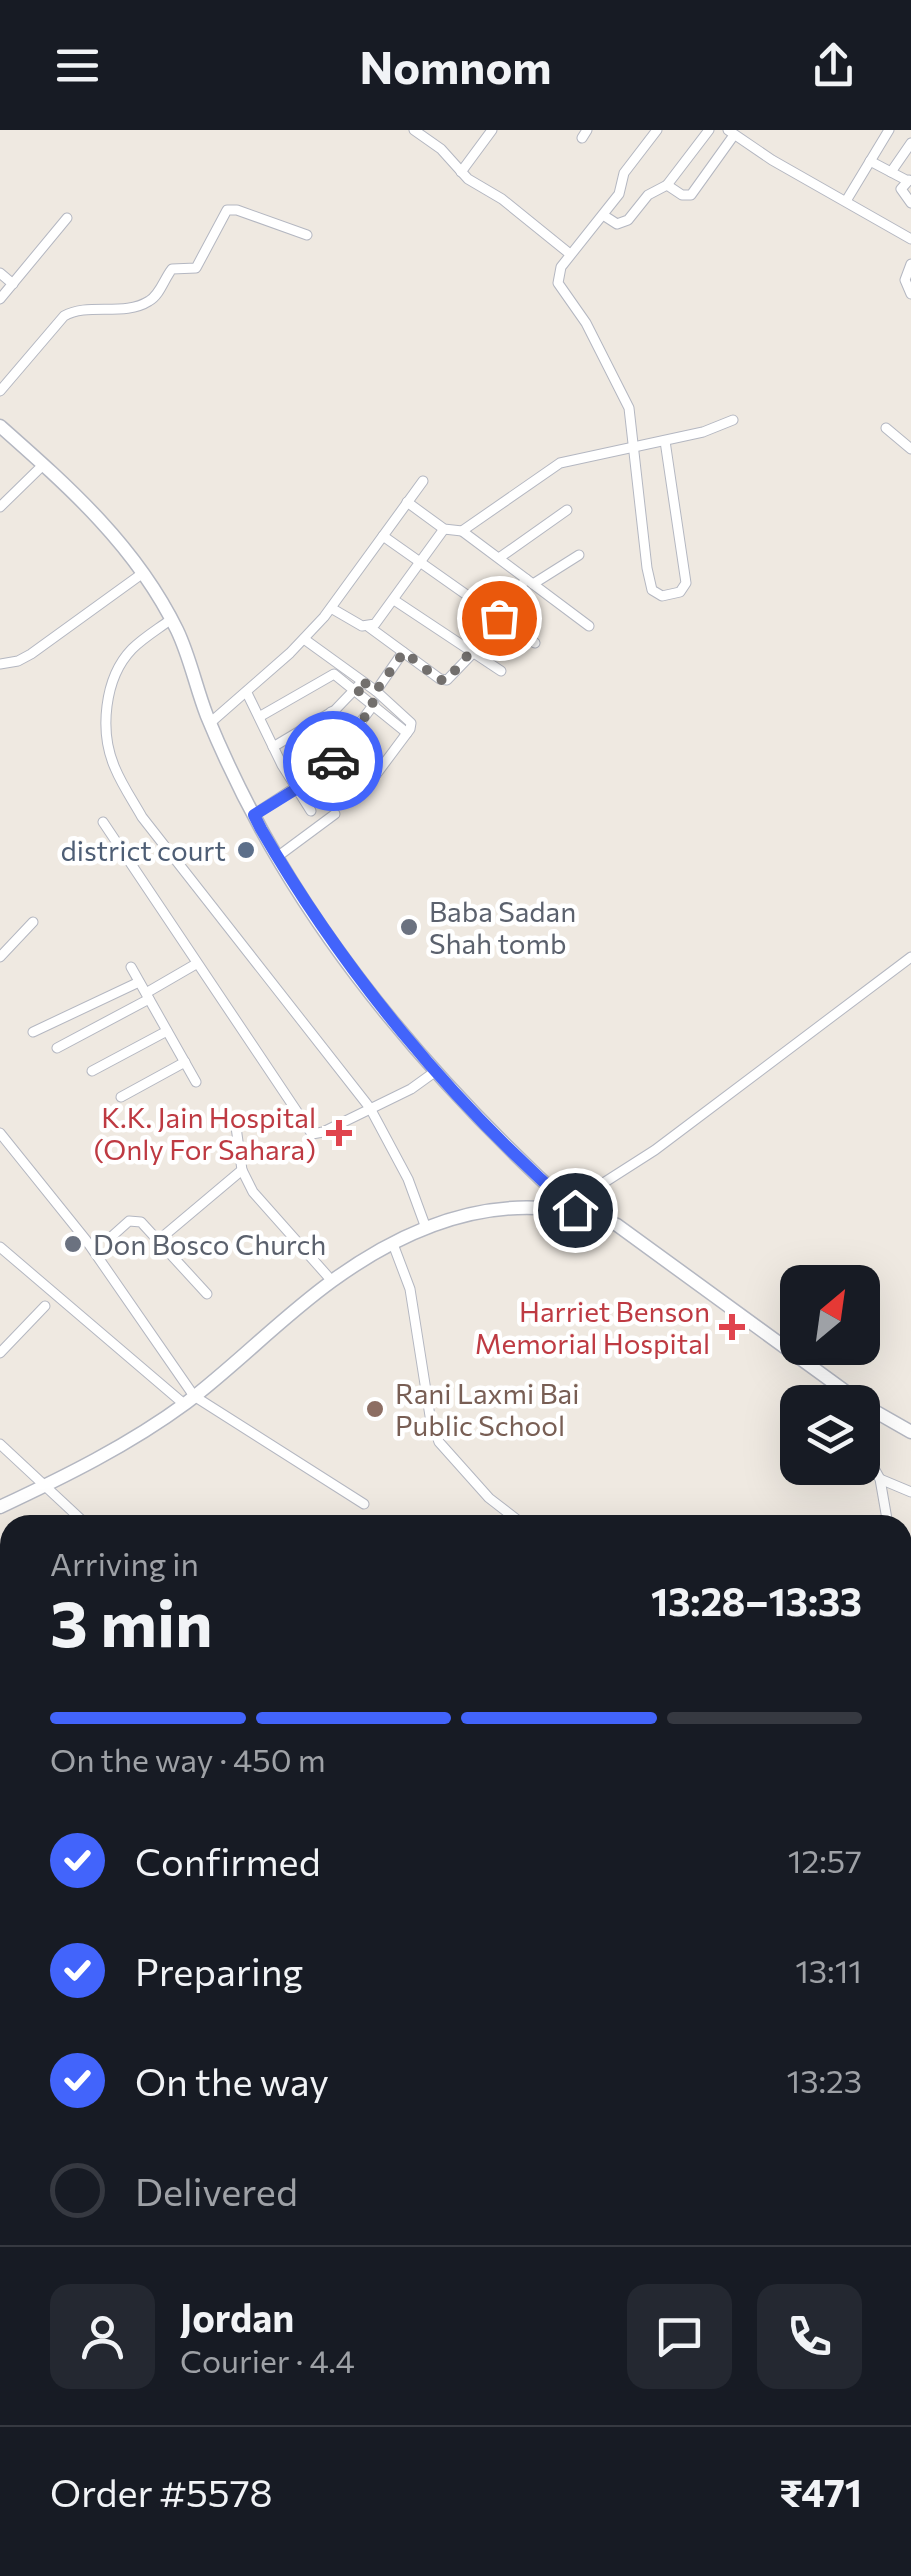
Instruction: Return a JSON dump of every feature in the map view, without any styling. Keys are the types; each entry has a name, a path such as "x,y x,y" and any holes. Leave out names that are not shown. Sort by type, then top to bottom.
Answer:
{"street":[{"path":"414,130 441,148 462,172 570,254"},
{"path":"462,172 492,130"},
{"path":"657,130 624,173 622,187 603,215 558,274 560,290 586,323 624,398 634,446 647,568 652,590 662,596 680,592 686,583 664,440"},
{"path":"603,215 618,224 624,222 643,199 667,184 709,130"},
{"path":"846,201 889,130"},
{"path":"667,184 682,195 690,195 731,132 911,239"},
{"path":"891,172 911,143"},
{"path":"870,161 909,179 901,189 911,203"},
{"path":"0,391 64,316 72,311 144,304 153,299 172,269 196,268 224,214 231,209 307,235"},
{"path":"0,299 68,218"},
{"path":"911,264 905,280 911,294"},
{"path":"0,273 13,284"},
{"path":"462,531 560,463 703,432 733,420"},
{"path":"0,426 108,526 143,574 174,626 210,723 254,815 317,920 436,1070 500,1140 572,1208"},
{"path":"886,428 911,449"},
{"path":"0,507 43,465"},
{"path":"210,723 304,639 423,481"},
{"path":"407,502 444,529 462,531 589,626"},
{"path":"499,558 568,510"},
{"path":"369,627 394,600 444,529"},
{"path":"383,536 534,642"},
{"path":"331,608 369,627 444,681 474,652 530,581 579,555"},
{"path":"0,664 30,654 143,574"},
{"path":"394,600 501,671"},
{"path":"174,626 131,650 112,680 106,719 108,748 115,770 142,817 370,1108 408,1179 426,1228"},
{"path":"304,639 408,733"},
{"path":"376,691 404,652"},
{"path":"259,717 332,674 376,691 412,726 363,792"},
{"path":"273,747 332,712 359,685"},
{"path":"247,693 310,810"},
{"path":"254,815 328,766 374,704"},
{"path":"332,712 352,731"},
{"path":"277,857 335,814"},
{"path":"102,822 308,1130 318,1134 411,1089 436,1070"},
{"path":"0,956 34,922"},
{"path":"572,1208 911,957"},
{"path":"57,1048 196,964"},
{"path":"131,967 196,1082"},
{"path":"33,1032 139,982"},
{"path":"92,1071 168,1031"},
{"path":"121,1097 185,1062"},
{"path":"236,1127 242,1170 253,1192 332,1281"},
{"path":"0,1133 86,1240 189,1400"},
{"path":"160,1239 242,1170"},
{"path":"0,1507 130,1440 189,1400 332,1281 399,1241 464,1215 506,1208 572,1208 617,1225 830,1385"},
{"path":"110,1238 124,1224 136,1220 160,1239 207,1294"},
{"path":"399,1241 430,1416 439,1442 488,1498 511,1515"},
{"path":"0,1246 189,1400 364,1504"},
{"path":"0,1353 45,1306"},
{"path":"880,1414 911,1432"},
{"path":"0,1444 77,1515"},
{"path":"880,1479 911,1492"},
{"path":"880,1479 886,1515"},
{"path":"0,2186 0,2210"}],"way so far":[{"path":"333,761 374,704 356,689 362,681 376,691 404,652 440,680 447,680 499,618"}],"place":[{"name":"district court","path":"246,850"},
{"name":"Baba Sadan Shah tomb","path":"409,927"},
{"name":"K.K. Jain Hospital (Only For Sahara)","path":"339,1133"},
{"name":"Don Bosco Church","path":"73,1244"},
{"name":"Harriet Benson Memorial Hospital","path":"732,1327"},
{"name":"Rani Laxmi Bai Public School","path":"375,1409"}],"route":[{"path":"333,761 254,815 261,829 317,920 394,1022 500,1140 575,1210"}]}
